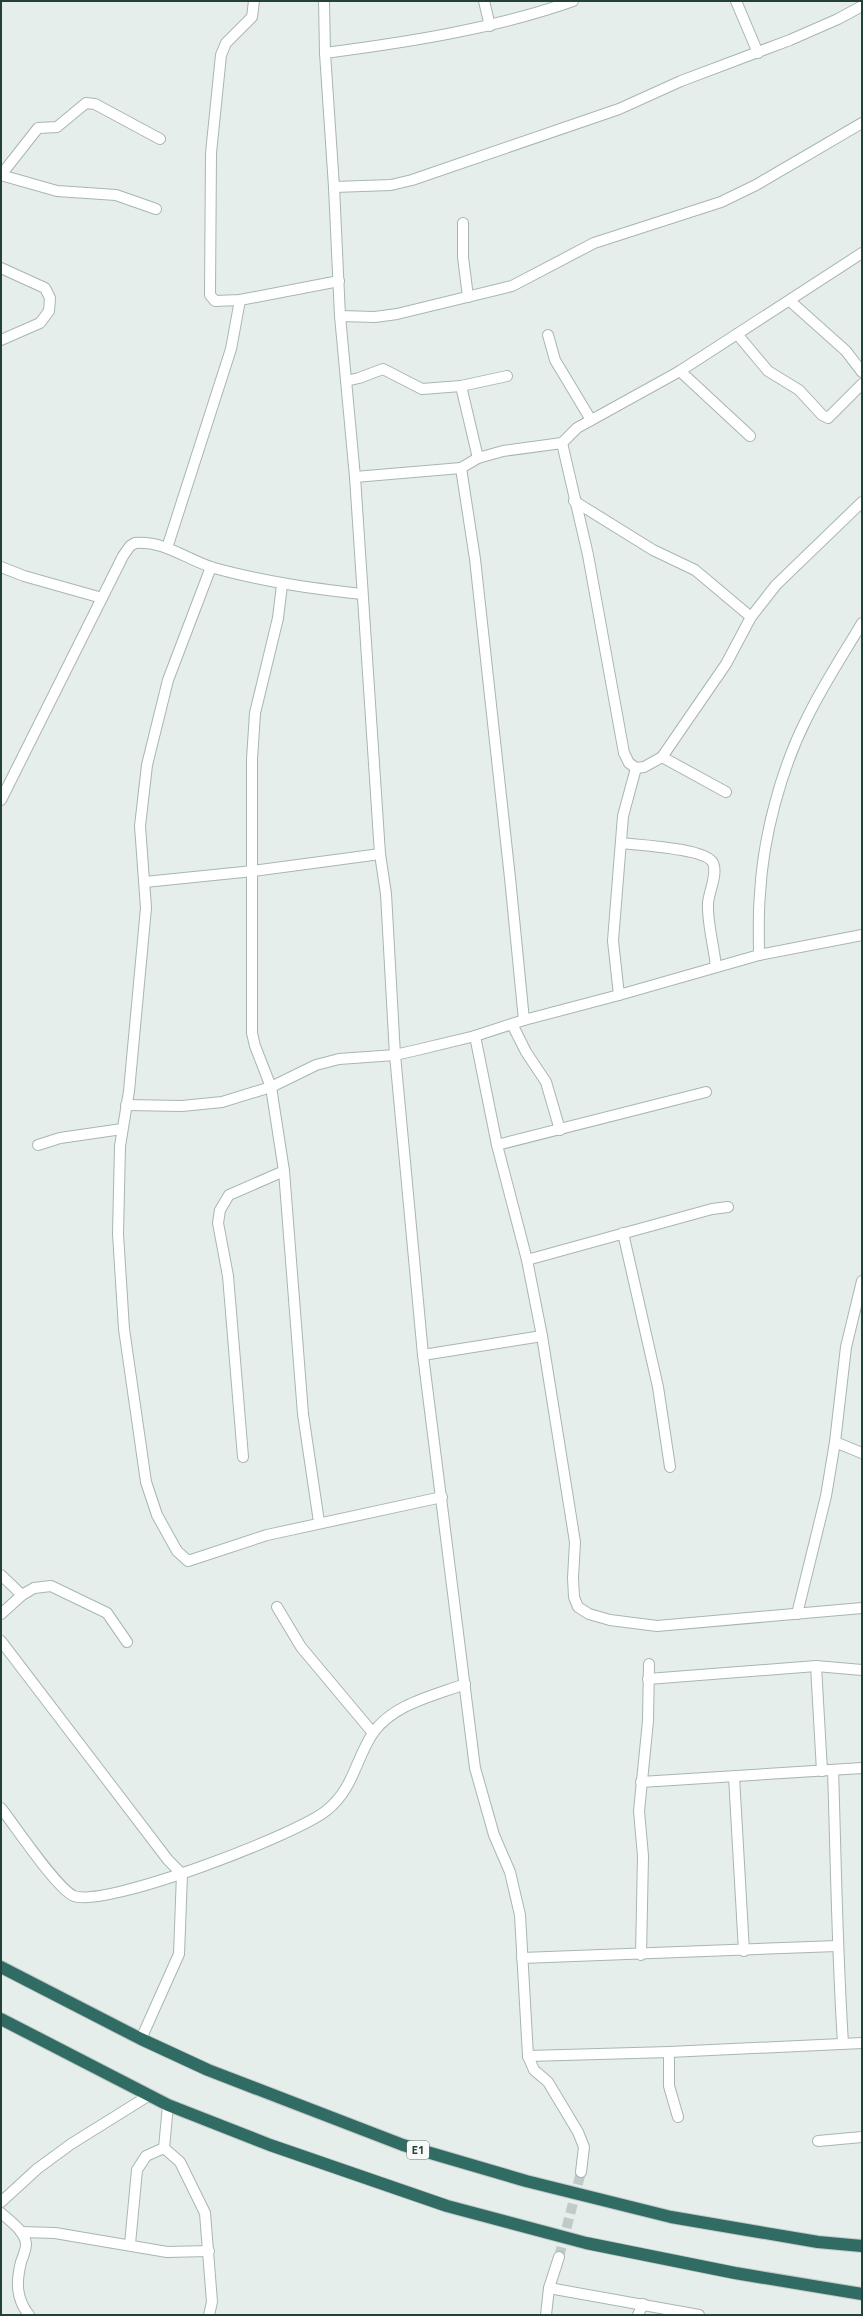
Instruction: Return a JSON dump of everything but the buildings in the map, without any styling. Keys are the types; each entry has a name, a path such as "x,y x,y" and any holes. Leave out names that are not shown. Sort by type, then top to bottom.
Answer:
{"highway":[{"name":"E1","path":"1,1967 141,2040 208,2070 403,2146 510,2176 670,2217 818,2242 862,2246"},
{"path":"1,2019 168,2105 270,2145 447,2206 586,2242 735,2273 862,2294"}],"street":[{"path":"254,1 252,17 226,43 221,54 211,153 210,295 214,301 240,300 339,281"},
{"path":"324,1 325,53 334,188 340,316 355,477 380,854 386,894 395,1054 423,1355 442,1496 475,1768 494,1835 510,1872 520,1915 528,2056 534,2070 552,2088 578,2132 584,2147 581,2172"},
{"path":"484,1 490,26"},
{"path":"325,53 392,44 490,26 573,1"},
{"path":"736,1 758,53"},
{"path":"334,188 391,185 412,180 619,109 681,81 758,53 838,19 862,6"},
{"path":"156,209 116,195 58,191 1,175 38,128 57,127 86,103 95,104 160,139"},
{"path":"340,316 375,317 397,314 512,286 594,243 721,202 756,185 862,123"},
{"path":"464,224 463,257 468,297"},
{"path":"355,477 462,468 478,458 503,451 562,443 578,428 680,371 862,253"},
{"path":"1,268 45,288 50,298 49,311 40,323 1,340"},
{"path":"167,548 231,348 240,300"},
{"path":"790,301 846,351 862,372"},
{"path":"737,334 768,371 799,390 822,415 828,418 862,384"},
{"path":"548,335 555,360 591,420"},
{"path":"346,381 383,369 422,388 461,386 507,376"},
{"path":"680,371 750,436"},
{"path":"461,386 478,458"},
{"path":"562,443 574,501 588,555 624,753 629,763 636,768 644,767 662,757 726,664 751,617 776,585 862,502"},
{"path":"462,468 475,559 524,1020"},
{"path":"574,501 653,550 695,570 751,617"},
{"path":"1,800 123,556 130,546 140,542 167,548 211,567 282,585 362,594"},
{"path":"1,567 24,576 102,598"},
{"path":"211,567 168,680 155,724 147,765 140,826 146,908 126,1105 122,1129 118,1234 124,1329 146,1482 157,1515 177,1551 188,1561 267,1535 319,1522 442,1496"},
{"path":"282,585 278,618 255,713 252,758 252,1033 255,1046 271,1087 284,1171 303,1414 319,1522"},
{"path":"759,955 760,893 763,866 775,804 786,766 820,693 862,623"},
{"path":"662,757 726,792"},
{"path":"619,995 613,941 623,816 636,768"},
{"path":"621,843 691,852 708,858 713,862 714,871 709,911 716,967"},
{"path":"145,882 253,871 380,854"},
{"path":"126,1105 182,1106 222,1102 271,1087 316,1065 339,1059 395,1054 475,1036 524,1020 619,995 759,955 840,941 862,935"},
{"path":"512,1024 526,1052 546,1082 560,1130"},
{"path":"475,1036 497,1145 527,1260 542,1336 572,1522 574,1542 574,1597 578,1607 589,1614 610,1620 657,1626 862,1608"},
{"path":"497,1145 706,1092"},
{"path":"38,1144 60,1138 122,1129"},
{"path":"243,1457 228,1276 218,1223 220,1210 229,1195 284,1171"},
{"path":"527,1260 712,1209 728,1207"},
{"path":"623,1233 658,1387 670,1466"},
{"path":"798,1614 826,1496 835,1442 846,1347 862,1281"},
{"path":"423,1355 542,1336"},
{"path":"835,1442 862,1453"},
{"path":"1,1575 22,1595"},
{"path":"1,1614 22,1595 34,1588 51,1586 107,1613 127,1642"},
{"path":"277,1607 301,1647 373,1733"},
{"path":"1,1641 168,1860 182,1874 179,1954 141,2040"},
{"path":"641,1955 643,1856 639,1811 648,1721 649,1664"},
{"path":"648,1679 816,1666 862,1670"},
{"path":"816,1666 828,1770 837,1892 837,1946 843,2043"},
{"path":"1,1808 57,1880 73,1896 81,1898 112,1894 182,1874 262,1843 326,1812 342,1797 373,1733 390,1715 408,1705 465,1684"},
{"path":"641,1782 862,1768"},
{"path":"734,1777 744,1951"},
{"path":"522,1958 641,1955 837,1946"},
{"path":"528,2056 669,2052 862,2043"},
{"path":"669,2052 669,2086 678,2117"},
{"path":"1,2202 37,2169 71,2144 148,2096"},
{"path":"164,2148 168,2105"},
{"path":"818,2141 862,2137"},
{"path":"130,2244 137,2170 146,2156 164,2148"},
{"path":"164,2148 180,2162 205,2214 212,2302 209,2315"},
{"path":"1,2213 21,2232 26,2244 20,2266 19,2298 20,2304 29,2315"},
{"path":"21,2232 55,2233 130,2244 167,2252 209,2250"},
{"path":"546,2315 549,2288 559,2257"},
{"path":"549,2288 699,2315"},
{"path":"638,2315 643,2304"}],"tunnel":[{"path":"559,2257 581,2172"}]}
